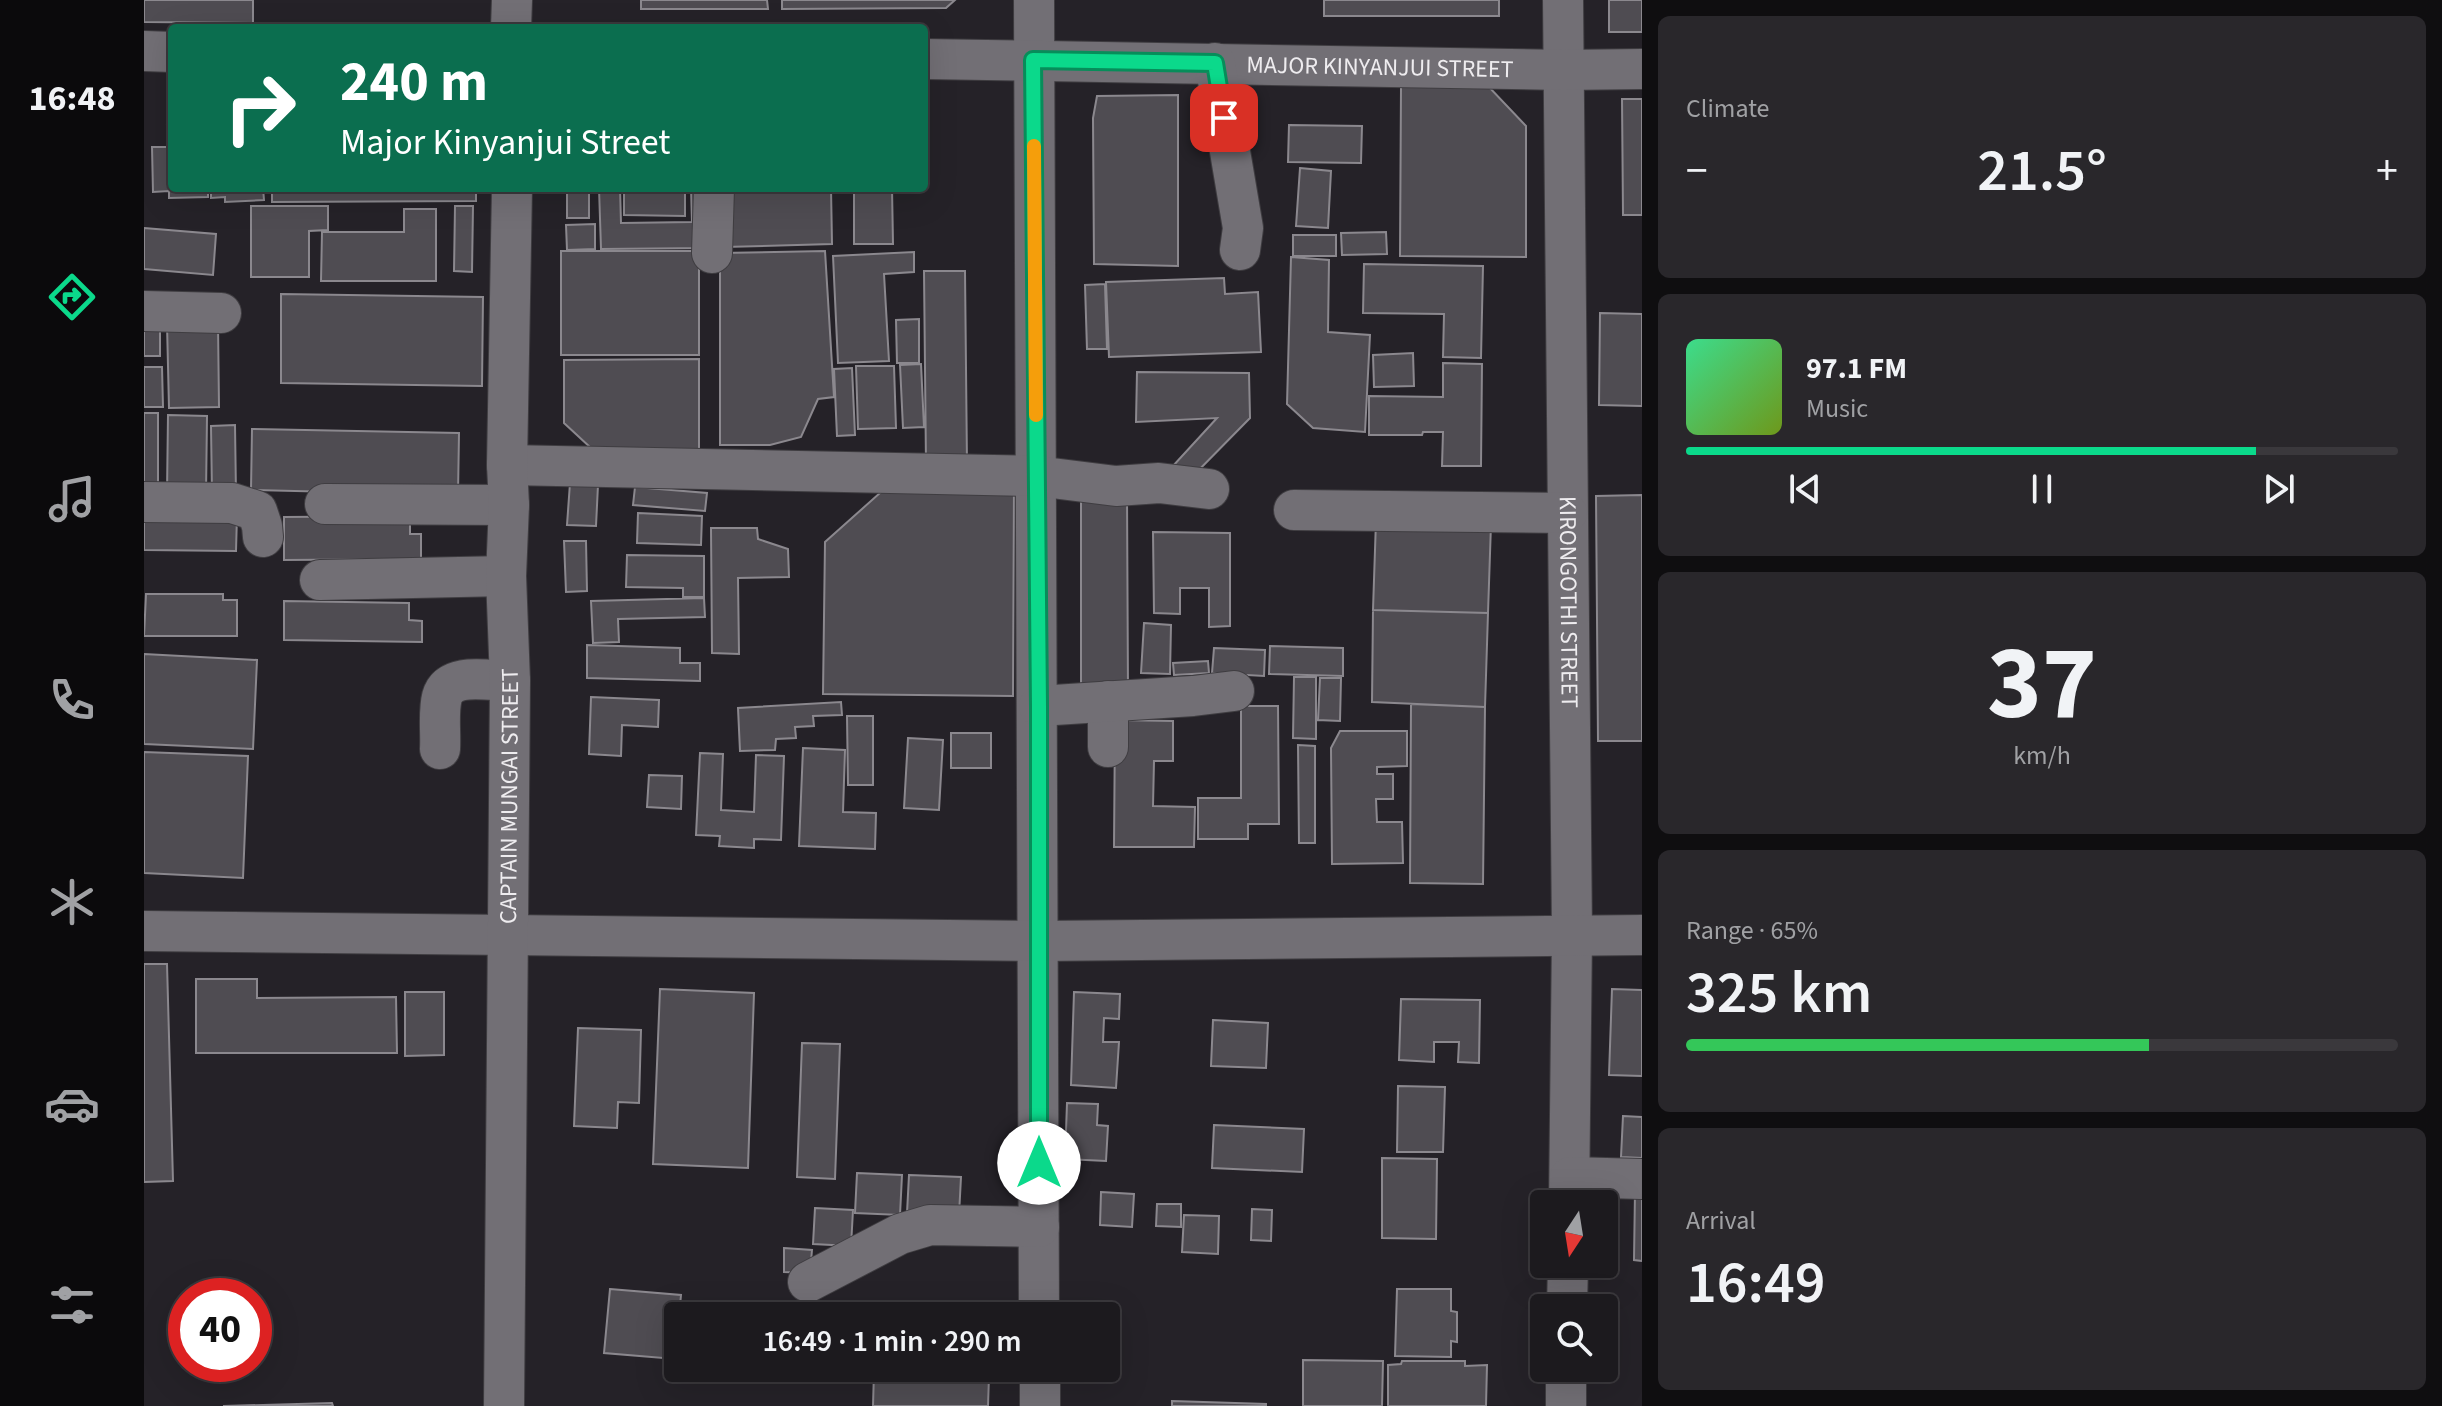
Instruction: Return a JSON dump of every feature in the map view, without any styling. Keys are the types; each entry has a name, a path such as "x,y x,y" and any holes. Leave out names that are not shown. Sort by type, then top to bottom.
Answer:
{"street":[{"path":"511,24 512,0"},
{"path":"1034,0 1039,1302"},
{"name":"KIRONGOTHI STREET","path":"1563,0 1572,934 1569,1190"},
{"path":"144,51 168,52"},
{"name":"MAJOR KINYANJUI STREET","path":"928,59 1642,69"},
{"path":"1215,63 1243,228 1240,250"},
{"name":"CAPTAIN MUNGAI STREET","path":"504,1406 510,681 506,576 512,192"},
{"path":"712,253 714,192"},
{"path":"144,311 221,313"},
{"path":"507,465 1036,476 1116,486 1159,483 1209,489"},
{"path":"144,502 232,503 257,511 263,537"},
{"path":"325,504 509,505"},
{"path":"1294,510 1567,513"},
{"path":"320,580 506,576"},
{"path":"440,749 442,697 448,685 462,680 510,681"},
{"path":"1039,706 1234,691"},
{"path":"1108,701 1108,747"},
{"path":"144,931 1039,941 1642,935"},
{"path":"1569,1190 1642,1179"},
{"path":"808,1282 900,1234 930,1225 1039,1227"},
{"path":"1040,1382 1040,1406"},
{"path":"1566,1382 1566,1406"}],"building":[{"path":"144,0 253,0 253,23 144,22"},
{"path":"641,0 767,0 768,9 641,9"},
{"path":"782,0 955,0 946,8 782,9"},
{"path":"1324,0 1499,0 1499,16 1324,16"},
{"path":"1609,0 1642,0 1642,32 1609,32"},
{"path":"1401,87 1489,87 1526,126 1526,257 1400,256"},
{"path":"1178,95 1178,266 1094,264 1093,118 1097,96"},
{"path":"1622,99 1642,99 1642,215 1623,215"},
{"path":"1289,125 1362,126 1361,163 1288,162"},
{"path":"152,147 168,147 168,191 153,192"},
{"path":"1300,168 1331,171 1328,228 1296,226"},
{"path":"169,192 208,192 208,197 169,198"},
{"path":"211,192 263,192 264,200 225,202 225,197 211,198"},
{"path":"272,192 476,192 476,201 272,202"},
{"path":"567,192 589,192 589,218 567,218"},
{"path":"599,192 620,192 621,223 692,222 691,192 706,192 708,248 601,249"},
{"path":"624,192 685,193 685,216 624,215"},
{"path":"723,192 831,192 832,244 724,247"},
{"path":"854,192 892,192 893,244 854,244"},
{"path":"251,206 328,206 328,230 309,231 309,277 251,277"},
{"path":"455,206 473,206 472,272 454,271"},
{"path":"404,209 436,209 436,281 321,281 322,232 404,232"},
{"path":"595,224 595,249 567,250 566,225"},
{"path":"144,228 216,234 213,275 144,269"},
{"path":"1386,232 1387,254 1342,255 1341,233"},
{"path":"1293,235 1336,235 1336,256 1293,256"},
{"path":"561,251 699,251 699,355 561,355"},
{"path":"825,251 834,397 818,399 801,437 770,445 720,445 720,253"},
{"path":"914,252 914,272 884,274 889,361 838,363 833,256"},
{"path":"1291,257 1329,260 1328,332 1370,335 1365,432 1313,428 1287,404"},
{"path":"1364,264 1483,266 1481,358 1443,357 1444,314 1363,313"},
{"path":"924,271 965,271 967,465 926,465"},
{"path":"1224,278 1225,294 1258,292 1261,352 1109,357 1106,282"},
{"path":"1105,284 1107,349 1087,349 1085,285"},
{"path":"281,294 483,297 482,386 281,383"},
{"path":"1600,313 1642,314 1642,406 1599,405"},
{"path":"919,319 919,363 897,363 896,320"},
{"path":"144,323 160,324 160,356 144,356"},
{"path":"218,323 219,407 169,408 167,324"},
{"path":"1413,353 1414,386 1374,387 1373,355"},
{"path":"699,359 699,461 605,461 564,423 564,360"},
{"path":"1443,363 1482,364 1481,466 1442,466 1443,432 1369,435 1369,396 1443,397"},
{"path":"921,364 924,427 903,428 900,365"},
{"path":"856,366 894,366 896,428 858,429"},
{"path":"144,367 162,367 163,407 144,407"},
{"path":"852,368 855,435 837,436 834,369"},
{"path":"1137,372 1249,373 1250,418 1187,482 1172,467 1217,418 1136,422"},
{"path":"144,413 158,413 158,492 144,492"},
{"path":"168,415 207,416 206,494 167,493"},
{"path":"235,425 236,495 212,495 211,426"},
{"path":"252,429 459,433 458,495 251,490"},
{"path":"570,483 598,485 596,526 567,525"},
{"path":"890,484 1014,485 1013,696 823,694 825,542"},
{"path":"635,487 707,493 705,511 633,505"},
{"path":"1127,492 1128,694 1081,694 1081,495"},
{"path":"1642,495 1642,741 1598,741 1596,496"},
{"path":"638,513 702,516 701,545 637,543"},
{"path":"144,514 237,515 236,551 144,550"},
{"path":"410,516 410,534 421,534 421,559 284,560 284,517"},
{"path":"1376,520 1491,524 1488,613 1373,610"},
{"path":"711,528 757,528 758,539 788,549 789,577 738,578 739,654 712,653"},
{"path":"1153,532 1230,533 1230,626 1209,627 1209,588 1180,588 1180,614 1154,613"},
{"path":"564,541 586,541 587,591 566,592"},
{"path":"627,555 704,556 704,597 683,597 683,588 626,587"},
{"path":"146,594 223,594 223,600 237,600 237,636 144,636"},
{"path":"704,598 705,617 618,619 619,642 593,643 591,601"},
{"path":"284,601 409,603 409,620 422,621 422,642 284,640"},
{"path":"1373,610 1488,613 1485,707 1372,702"},
{"path":"1144,623 1171,625 1170,674 1141,673"},
{"path":"587,645 680,648 680,663 700,663 700,681 587,678"},
{"path":"1270,646 1343,648 1343,676 1269,674"},
{"path":"1214,648 1265,650 1264,676 1212,673"},
{"path":"144,654 257,660 253,749 144,744"},
{"path":"1208,661 1209,673 1174,675 1173,663"},
{"path":"1294,677 1316,677 1316,739 1293,738"},
{"path":"1320,678 1341,678 1340,721 1318,720"},
{"path":"591,697 659,700 658,727 622,725 621,756 589,754"},
{"path":"841,702 842,715 813,716 814,726 795,727 796,738 776,739 775,750 740,751 738,708"},
{"path":"1411,704 1485,707 1483,884 1410,883"},
{"path":"1241,706 1278,706 1279,824 1248,824 1248,839 1198,839 1198,798 1241,798"},
{"path":"847,716 873,716 873,785 848,785"},
{"path":"1115,720 1173,721 1173,761 1154,761 1153,806 1195,807 1194,847 1114,847"},
{"path":"1340,731 1407,731 1407,766 1377,767 1377,774 1393,774 1393,799 1376,799 1377,822 1402,822 1403,863 1332,864 1331,748"},
{"path":"951,733 991,733 991,768 951,768"},
{"path":"908,738 943,740 939,810 904,808"},
{"path":"1298,745 1315,746 1315,843 1299,843"},
{"path":"803,748 845,750 843,812 876,813 875,849 799,846"},
{"path":"144,752 248,756 243,878 144,873"},
{"path":"700,753 723,754 721,810 754,812 756,755 784,756 781,840 754,839 754,848 719,846 720,836 696,835"},
{"path":"649,775 682,776 681,809 647,807"},
{"path":"144,964 167,964 173,1181 144,1182"},
{"path":"196,979 257,979 257,998 396,997 397,1053 196,1053"},
{"path":"660,989 754,993 748,1168 653,1164"},
{"path":"1612,989 1642,990 1642,1076 1609,1075"},
{"path":"405,992 444,992 444,1055 405,1056"},
{"path":"1074,992 1120,994 1119,1019 1104,1018 1103,1042 1119,1042 1116,1088 1071,1085"},
{"path":"1401,999 1480,1000 1479,1063 1458,1062 1459,1042 1434,1042 1434,1062 1399,1060"},
{"path":"1213,1020 1268,1023 1266,1068 1211,1066"},
{"path":"578,1028 641,1030 639,1103 618,1102 617,1128 574,1126"},
{"path":"802,1043 840,1044 835,1179 797,1177"},
{"path":"1398,1086 1445,1087 1443,1152 1397,1152"},
{"path":"1067,1103 1098,1104 1097,1125 1108,1126 1106,1161 1065,1159"},
{"path":"1623,1116 1642,1117 1642,1158 1621,1157"},
{"path":"1214,1125 1304,1129 1302,1172 1212,1168"},
{"path":"1382,1158 1437,1159 1436,1239 1382,1238"},
{"path":"857,1173 902,1175 900,1215 855,1213"},
{"path":"909,1175 961,1177 959,1215 907,1213"},
{"path":"1635,1191 1642,1191 1642,1261 1634,1260"},
{"path":"1101,1192 1134,1194 1132,1227 1100,1225"},
{"path":"1157,1204 1181,1204 1181,1227 1156,1226"},
{"path":"815,1208 853,1210 851,1246 813,1244"},
{"path":"1252,1209 1272,1210 1271,1241 1251,1240"},
{"path":"1184,1215 1219,1216 1218,1254 1182,1252"},
{"path":"784,1248 812,1250 810,1273 784,1272"},
{"path":"610,1289 681,1295 680,1302 664,1302 664,1358 604,1353"},
{"path":"1397,1289 1451,1289 1451,1311 1457,1312 1457,1342 1451,1341 1451,1357 1395,1356"},
{"path":"1303,1360 1383,1361 1382,1406 1303,1406"},
{"path":"1402,1361 1465,1361 1465,1366 1487,1365 1486,1406 1388,1406 1388,1365 1401,1364"},
{"path":"874,1382 989,1382 988,1406 873,1406"},
{"path":"1172,1401 1266,1404 1266,1406 1172,1406"},
{"path":"332,1403 333,1406 223,1406"}],"slow traffic":[{"path":"1034,146 1036,415"}],"route":[{"path":"1039,1163 1039,706 1033,60 1215,63 1224,118"}]}
